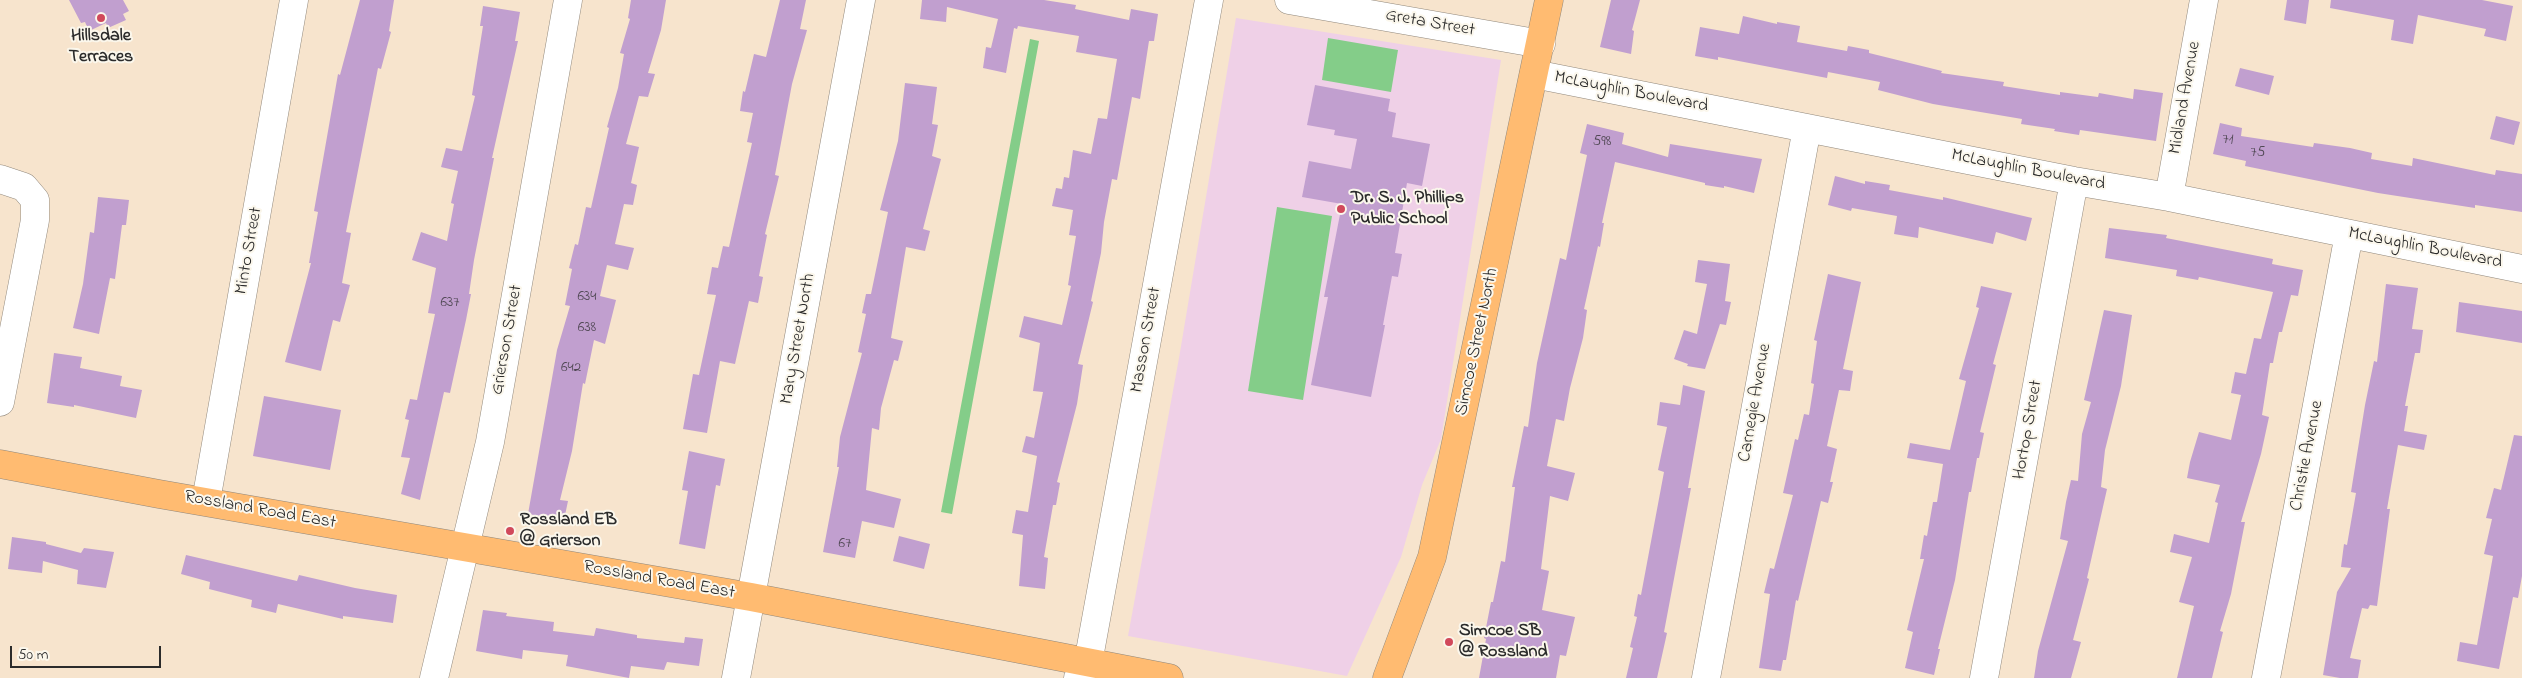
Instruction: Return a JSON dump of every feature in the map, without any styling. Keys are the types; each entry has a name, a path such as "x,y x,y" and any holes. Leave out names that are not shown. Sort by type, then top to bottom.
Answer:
{"main road":[{"name":"Simcoe Street North","path":"1387,678 1432,557 1549,0"},
{"name":"Rossland Road East","path":"0,464 751,597 1083,670 1169,678"}],"street":[{"name":"Minto Street","path":"206,502 294,0"},
{"name":"Grierson Street","path":"434,678 490,442 568,0"},
{"name":"Mary Street North","path":"736,678 861,0"},
{"name":"Masson Street","path":"1083,670 1209,0"},
{"name":"Greta Street","path":"1289,0 1540,44"},
{"name":"Midland Avenue","path":"2169,197 2204,0"},
{"name":"McLaughlin Boulevard","path":"1534,74 2074,181 2169,197 2522,269"},
{"name":"Carnegie Avenue","path":"1706,678 1807,128"},
{"name":"Hortop Street","path":"1984,678 2074,181"},
{"path":"0,402 35,220 34,200 12,183"},
{"name":"Christie Avenue","path":"2266,678 2350,234"}],"shaded area":[{"name":"Dr. S. J. Phillips Public School","path":"1236,18 1501,60 1441,439 1422,485 1401,557 1347,676 1128,636 1179,358"}],"green space":[{"path":"1328,38 1398,50 1391,92 1322,80"},
{"path":"1030,39 1039,41 952,514 941,512"},
{"path":"1277,207 1332,216 1303,400 1248,391"}],"building":[{"name":"Hillsdale Terraces","path":"69,0 123,0 129,11 123,14 126,20 108,28 106,23 89,31 85,22 81,23"},
{"path":"360,0 394,0 389,31 391,32 381,69 378,68 346,232 351,233 342,283 350,285 340,322 333,320 321,371 285,362 311,263 309,263 318,212 314,211 338,74 340,75"},
{"path":"631,0 666,0 661,30 648,73 655,74 648,97 639,96 626,144 639,147 631,183 637,185 633,205 624,204 615,244 634,248 628,270 607,265 600,296 616,300 605,344 594,340 585,384 583,383 572,451 560,500 568,501 564,520 528,514 557,350 570,306 565,305 572,269 569,268 575,244 578,245 586,207 591,208 609,128 607,127 618,88 624,54 620,53 630,19 628,18"},
{"path":"780,0 806,0 800,29 807,30 792,84 775,175 779,176 765,234 767,235 759,276 763,277 758,303 749,301 735,364 720,361 707,433 683,429 693,374 699,375 716,295 707,294 712,267 718,268 723,246 729,247 752,143 747,142 753,113 740,111 743,91 745,92 754,54 766,57"},
{"path":"922,0 1044,0 1076,5 1075,9 1129,20 1131,9 1158,14 1154,41 1149,41 1140,99 1132,97 1117,180 1112,179 1104,222 1101,253 1091,301 1093,302 1078,364 1083,365 1077,404 1057,482 1060,483 1056,505 1053,505 1044,557 1048,558 1045,589 1019,586 1023,535 1012,533 1016,510 1028,512 1037,456 1022,452 1026,436 1034,438 1043,392 1033,391 1040,343 1019,337 1024,316 1062,325 1071,286 1068,285 1076,236 1069,235 1073,210 1052,206 1056,188 1062,189 1064,177 1069,178 1073,150 1091,154 1098,118 1107,119 1117,59 1076,52 1079,36 1018,26 1017,29 1014,28 1006,73 983,68 986,47 991,48 998,19 947,7 946,22 920,19"},
{"path":"1611,0 1640,0 1632,30 1634,31 1631,54 1600,47"},
{"path":"2287,0 2309,0 2306,24 2284,20"},
{"path":"2331,0 2482,0 2513,6 2506,41 2484,36 2486,29 2418,15 2413,44 2391,40 2394,20 2330,8"},
{"path":"483,6 520,12 515,41 518,41 492,158 494,158 474,260 469,294 471,294 466,320 450,393 444,392 420,500 401,494 410,458 401,457 409,420 405,419 410,399 417,400 435,314 428,313 436,268 412,260 421,232 447,241 454,204 451,203 458,171 441,167 446,148 462,151 475,96 472,95 483,26 480,26"},
{"path":"1743,16 1777,24 1777,22 1800,26 1797,42 1847,51 1848,46 1869,50 1869,53 1942,71 1941,73 2004,82 2003,86 2060,95 2060,92 2098,97 2099,93 2133,99 2134,89 2163,93 2156,141 2080,130 2079,135 2054,131 2055,129 2021,124 2022,119 1933,104 1878,90 1880,82 1828,72 1827,78 1718,57 1718,60 1695,56 1700,27 1739,34"},
{"path":"2240,68 2274,76 2269,95 2235,86"},
{"path":"905,83 937,87 932,124 938,125 932,156 941,159 923,229 930,231 925,251 906,247 891,338 903,341 898,361 894,360 881,408 879,430 872,428 866,490 901,499 894,528 862,521 855,558 823,552 839,467 837,467 840,437 862,353 858,352 866,314 862,313 866,294 871,294 888,212 880,210 898,141"},
{"path":"1315,85 1390,99 1388,111 1396,113 1392,137 1430,144 1422,186 1407,183 1395,253 1402,254 1398,277 1392,276 1371,397 1311,385 1328,297 1324,297 1342,204 1302,197 1309,161 1351,169 1357,139 1334,135 1335,130 1307,125"},
{"path":"2496,116 2520,122 2514,145 2490,139"},
{"path":"2220,123 2242,128 2241,136 2313,147 2314,143 2350,148 2372,153 2371,159 2412,166 2413,158 2495,175 2496,170 2522,174 2522,212 2475,205 2475,208 2378,193 2245,166 2246,161 2213,154"},
{"path":"1587,124 1624,133 1622,144 1668,157 1670,144 1762,159 1754,193 1724,186 1724,188 1705,185 1705,183 1615,162 1602,223 1604,223 1600,247 1598,246 1584,309 1587,310 1583,338 1570,388 1564,421 1556,419 1547,466 1575,473 1568,501 1550,496 1541,569 1549,571 1542,610 1575,617 1566,656 1560,655 1556,678 1479,678 1491,602 1493,602 1501,561 1505,562 1515,487 1512,487 1524,426 1528,427 1537,363 1560,258 1566,260 1587,155 1580,153"},
{"path":"1835,176 1865,184 1865,181 1890,185 1889,190 1943,200 1943,197 2032,218 2026,241 1996,232 1993,244 1919,227 1918,238 1894,234 1897,216 1852,208 1851,211 1828,205"},
{"path":"98,197 129,200 126,225 122,225 115,279 110,278 99,334 73,328 83,284 90,232 94,233"},
{"path":"2109,228 2167,235 2166,238 2273,259 2272,264 2303,270 2298,296 2291,295 2282,332 2279,332 2273,363 2270,363 2262,415 2269,417 2261,454 2241,522 2245,522 2231,594 2220,631 2223,632 2212,678 2177,678 2194,606 2179,602 2192,557 2170,552 2174,534 2209,543 2218,503 2215,502 2220,485 2187,478 2190,462 2199,432 2231,440 2241,395 2231,393 2235,372 2246,374 2254,338 2261,339 2273,292 2199,277 2198,280 2176,276 2177,270 2105,258"},
{"path":"1698,260 1730,264 1725,301 1731,302 1726,325 1720,324 1705,369 1687,366 1688,364 1674,359 1684,330 1697,334 1707,284 1695,282"},
{"path":"1828,274 1861,282 1843,369 1853,371 1850,391 1839,390 1827,446 1837,449 1830,482 1833,482 1828,503 1821,501 1798,601 1796,600 1786,660 1783,660 1781,671 1759,668 1770,594 1764,593 1770,568 1774,569 1793,495 1783,493 1795,439 1798,440 1804,414 1809,415 1814,384 1811,383 1817,341 1814,340"},
{"path":"2386,284 2418,288 2412,329 2423,330 2420,353 2415,353 2405,406 2408,406 2404,431 2427,435 2424,450 2398,445 2387,509 2390,509 2377,606 2370,605 2368,609 2362,608 2350,658 2361,660 2358,678 2340,678 2323,675 2337,592 2351,568 2341,567 2344,544 2347,545 2356,493 2351,492 2365,405 2374,361 2377,362"},
{"path":"1981,286 2012,293 1993,364 1996,365 1980,432 1984,433 1971,492 1969,492 1955,580 1938,649 1940,649 1934,675 1905,668 1913,632 1907,630 1924,559 1920,559 1924,535 1927,536 1933,502 1937,502 1943,464 1907,458 1910,443 1950,450 1966,381 1959,379 1979,308 1976,307"},
{"path":"2459,302 2522,311 2522,343 2456,332"},
{"path":"2104,310 2132,315 2121,386 2105,450 2101,487 2107,489 2087,578 2089,579 2073,640 2081,642 2071,678 2034,678 2038,651 2068,541 2060,539 2071,480 2078,481 2082,434 2091,402 2084,400"},
{"path":"54,353 82,357 80,368 122,376 120,386 142,390 136,418 74,405 74,407 47,403"},
{"path":"1683,385 1705,391 1688,488 1691,488 1664,632 1667,633 1657,678 1626,678 1633,648 1630,647 1637,617 1634,616 1638,594 1641,595 1664,472 1658,470 1667,427 1657,425 1660,402 1680,405"},
{"path":"264,396 341,410 330,470 253,456"},
{"path":"2514,435 2522,436 2522,576 2518,598 2513,597 2499,669 2457,661 2460,642 2477,645 2493,556 2484,554 2492,519 2486,518 2494,488 2501,490"},
{"path":"689,451 725,459 720,486 716,485 705,549 679,544 688,491 682,490"},
{"path":"899,536 930,544 924,569 893,561"},
{"path":"12,537 46,542 46,544 81,553 84,548 114,552 106,588 77,584 78,570 43,561 42,573 8,569"},
{"path":"186,555 297,581 299,575 355,588 397,595 393,623 343,616 343,619 278,604 276,613 251,607 252,600 209,589 210,582 181,574"},
{"path":"483,610 507,613 506,616 554,622 553,631 594,636 596,628 637,635 637,638 684,643 685,637 703,639 699,666 667,662 664,670 631,666 629,678 566,666 568,655 523,650 522,659 476,651"}],"place":[{"name":"Hillsdale Terraces","path":"101,18"},
{"name":"Dr. S. J. Phillips Public School","path":"1341,209"},
{"name":"Rossland EB @ Grierson","path":"510,531"},
{"name":"Simcoe SB @ Rossland","path":"1449,642"}]}
